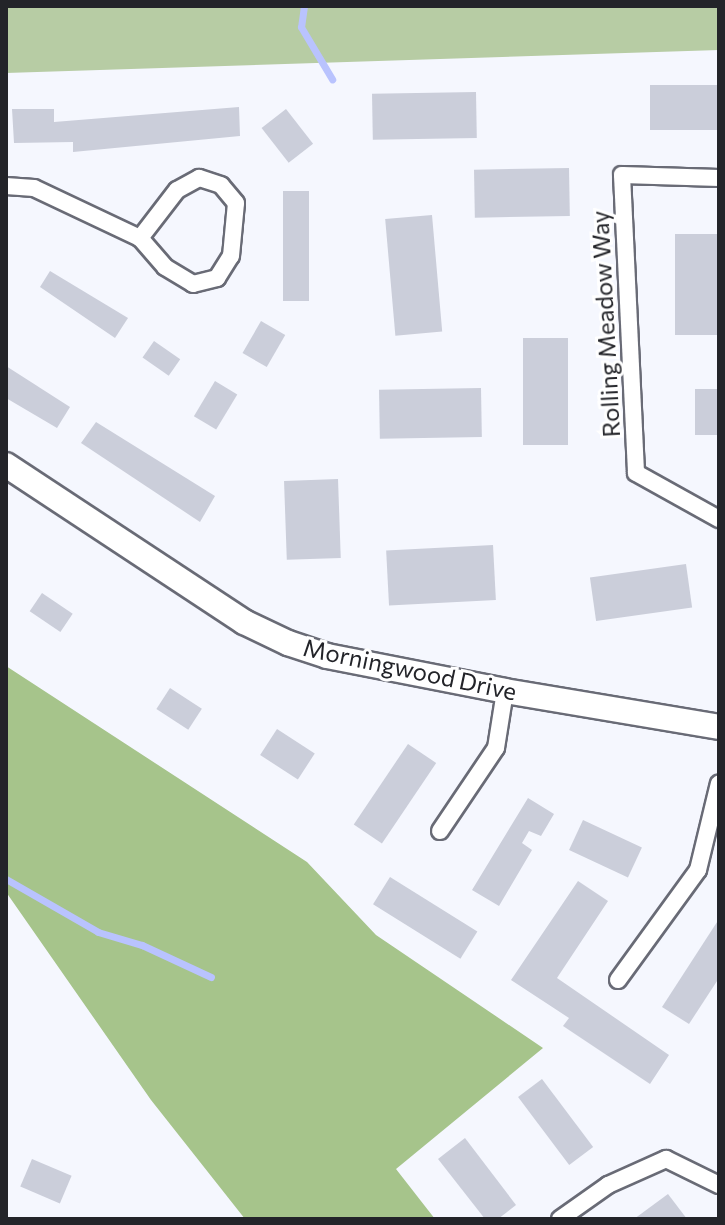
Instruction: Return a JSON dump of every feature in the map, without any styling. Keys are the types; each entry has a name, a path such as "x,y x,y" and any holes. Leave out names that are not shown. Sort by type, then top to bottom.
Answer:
{"street":[{"name":"Rolling Meadow Way","path":"719,178 622,175 636,473 719,519"},
{"path":"6,186 34,188 140,238 165,267 193,284 217,278 231,256 236,203 221,185 199,178 177,190 140,238"},
{"name":"Morningwood Drive","path":"6,465 244,622 288,643 327,656 505,691 719,727"},
{"path":"440,831 496,748 505,691"},
{"path":"618,980 698,870 719,783"},
{"path":"560,1219 608,1185 666,1159 719,1185"}],"green space":[{"path":"6,6 719,6 719,50 6,73"},
{"path":"6,666 307,862 376,935 543,1048 396,1169 435,1219 245,1219 151,1100 6,892"}],"building":[{"path":"650,85 719,85 719,130 650,130"},
{"path":"476,92 477,138 373,140 372,94"},
{"path":"239,107 240,136 73,152 73,142 14,143 12,109 54,109 54,122"},
{"path":"286,109 313,144 289,163 262,128"},
{"path":"569,168 570,216 475,218 474,170"},
{"path":"283,191 309,191 309,301 283,301"},
{"path":"432,215 442,332 395,336 385,219"},
{"path":"675,234 719,234 719,335 675,335"},
{"path":"50,271 128,318 115,338 40,287"},
{"path":"261,321 285,335 267,367 242,353"},
{"path":"523,338 568,338 568,445 523,445"},
{"path":"154,341 180,359 169,376 143,357"},
{"path":"6,366 70,407 57,428 6,398"},
{"path":"215,381 237,394 216,430 194,416"},
{"path":"481,388 482,437 380,439 379,390"},
{"path":"695,389 719,389 719,435 695,435"},
{"path":"96,422 215,496 200,522 81,443"},
{"path":"338,479 341,558 287,560 284,481"},
{"path":"493,545 496,600 389,606 386,551"},
{"path":"686,564 692,608 596,621 590,577"},
{"path":"42,593 73,614 60,632 30,611"},
{"path":"170,688 202,709 188,730 156,709"},
{"path":"277,729 315,754 298,780 260,755"},
{"path":"408,744 436,763 382,843 354,824"},
{"path":"528,798 554,814 541,836 529,831 522,843 532,850 499,906 472,890"},
{"path":"583,820 642,847 628,877 569,850"},
{"path":"390,877 477,932 460,959 373,904"},
{"path":"578,881 608,901 557,978 669,1055 650,1084 563,1026 569,1018 511,980"},
{"path":"719,919 719,978 689,1024 662,1007"},
{"path":"542,1079 593,1147 569,1165 518,1097"},
{"path":"465,1138 516,1205 498,1219 485,1219 438,1159"},
{"path":"32,1159 72,1176 60,1203 20,1187"},
{"path":"668,1194 687,1219 634,1219"}],"waterway":[{"path":"304,6 301,27 332,79"},
{"path":"6,879 98,932 142,945 211,977"}]}
